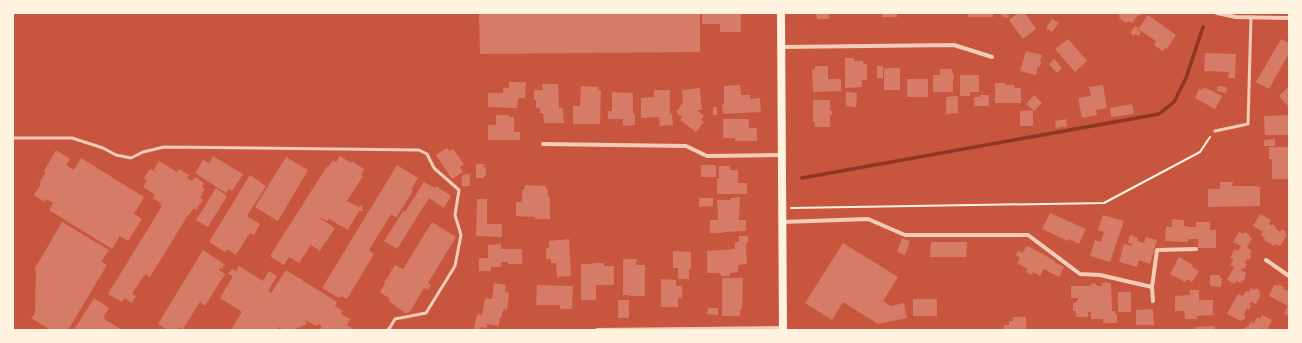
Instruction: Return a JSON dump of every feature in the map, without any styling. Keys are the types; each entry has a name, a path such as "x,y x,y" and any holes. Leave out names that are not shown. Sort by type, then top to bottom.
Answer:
{"main road":[{"path":"781,13 783,329"}],"street":[{"path":"1217,13 1250,18 1289,18"},
{"path":"781,47 954,45 992,57"},
{"path":"542,144 686,146 706,156 781,155"},
{"path":"782,222 868,219 905,235 1028,235 1080,274 1100,275 1152,288"},
{"path":"1153,301 1152,288 1157,250 1196,249"},
{"path":"1266,260 1289,276"},
{"path":"597,330 783,329"}],"lane":[{"path":"1215,131 1248,124 1250,18"},
{"path":"13,138 72,138 103,148 116,155 131,158 143,152 164,147 419,150 427,154 434,168 459,190 455,215 462,235 455,266 426,313 395,319 389,330"}],"path":[{"path":"782,208 1104,203 1200,152 1215,131"}],"building":[{"path":"479,13 700,13 700,52 480,54"},
{"path":"702,13 741,13 741,32 720,32 720,24 702,24"},
{"path":"816,13 829,13 829,19 817,19"},
{"path":"882,13 897,13 897,17 882,17"},
{"path":"968,13 993,13 993,17 968,17"},
{"path":"1002,13 1010,13 1008,18 1001,16"},
{"path":"1018,13 1025,13 1036,29 1023,39 1009,20"},
{"path":"1119,13 1142,13 1139,16 1138,15 1132,23 1128,21 1126,23 1119,18"},
{"path":"1148,15 1176,35 1167,49 1165,48 1163,51 1154,45 1156,41 1138,29"},
{"path":"1052,19 1059,23 1052,32 1046,28"},
{"path":"1135,26 1138,28 1137,30 1141,32 1139,36 1135,34 1134,36 1130,33"},
{"path":"1068,39 1087,61 1075,72 1055,49"},
{"path":"1281,39 1289,43 1289,53 1269,89 1256,82"},
{"path":"1026,51 1042,55 1040,67 1038,66 1036,75 1020,71"},
{"path":"1205,53 1236,54 1235,78 1228,78 1229,72 1204,71"},
{"path":"845,58 854,58 855,61 863,61 863,64 867,64 867,80 862,80 862,87 845,88"},
{"path":"1054,59 1062,68 1057,73 1049,64"},
{"path":"815,66 828,66 828,79 841,79 841,91 813,92 812,69 815,70"},
{"path":"877,66 883,66 883,78 877,78"},
{"path":"884,68 900,68 900,90 884,90"},
{"path":"940,69 952,69 954,75 953,92 933,92 933,75 940,75"},
{"path":"960,75 979,75 979,92 970,92 970,96 960,96"},
{"path":"907,79 928,79 928,97 907,97"},
{"path":"509,82 526,82 525,98 518,98 517,108 488,107 488,93 503,93 503,88 509,88"},
{"path":"995,83 1006,83 1006,85 1014,85 1015,88 1021,88 1021,103 995,103"},
{"path":"542,84 558,84 559,108 563,108 564,123 544,123 543,113 540,113 540,108 536,108 536,100 534,100 534,90 543,90"},
{"path":"740,85 741,95 750,95 750,99 760,98 761,112 723,114 722,104 724,104 724,86"},
{"path":"1103,85 1107,108 1096,110 1097,115 1082,118 1078,98 1091,96 1089,87"},
{"path":"581,86 598,87 598,90 601,90 600,124 573,124 573,106 580,106"},
{"path":"1218,86 1227,87 1226,93 1217,91"},
{"path":"1289,86 1289,107 1279,96"},
{"path":"1204,87 1222,96 1215,109 1195,98 1199,89 1202,90"},
{"path":"700,88 702,110 697,110 704,116 701,120 704,122 696,132 680,120 682,117 676,112 683,103 682,90"},
{"path":"654,90 670,90 670,114 672,114 673,125 660,126 659,117 641,118 641,98 654,97"},
{"path":"612,92 633,93 633,114 635,114 635,125 623,126 623,119 608,119 608,111 612,111"},
{"path":"846,92 857,93 856,107 846,106"},
{"path":"980,95 989,95 989,106 974,106 974,97 980,97"},
{"path":"1034,95 1042,103 1034,111 1026,104"},
{"path":"958,96 958,113 946,114 946,97"},
{"path":"813,100 830,100 830,111 832,111 832,115 830,115 830,127 815,127 815,122 813,122"},
{"path":"1132,104 1134,114 1111,117 1110,108"},
{"path":"713,107 717,107 717,115 713,115"},
{"path":"1033,110 1033,126 1020,126 1020,111"},
{"path":"496,115 509,115 509,117 514,117 514,132 520,132 520,140 488,140 488,125 496,125"},
{"path":"1289,115 1289,135 1265,135 1264,116"},
{"path":"723,119 749,119 749,128 757,128 757,141 735,141 735,138 723,138"},
{"path":"1066,119 1067,126 1056,128 1055,121"},
{"path":"1275,139 1275,146 1264,146 1264,140"},
{"path":"1269,147 1288,147 1288,179 1272,179 1272,159 1269,159"},
{"path":"447,148 449,151 453,149 464,164 460,167 463,172 452,179 436,155"},
{"path":"56,150 70,159 66,165 74,170 81,158 144,197 134,214 142,219 128,241 120,236 112,249 49,210 53,203 46,199 44,202 34,195 46,172 44,171"},
{"path":"213,156 243,174 232,191 229,189 226,193 195,173 203,160 209,163"},
{"path":"340,156 351,163 352,161 364,169 361,175 363,176 347,201 359,207 362,205 363,211 359,211 348,230 329,219 327,221 321,218 335,228 320,251 311,245 299,263 289,257 284,265 270,256 326,168 333,160 336,162"},
{"path":"286,157 308,170 278,221 255,207"},
{"path":"159,161 177,172 179,169 189,175 187,178 192,181 195,177 204,183 202,187 205,189 200,198 203,200 196,210 194,208 188,215 150,277 145,274 132,294 136,296 132,303 124,298 122,302 108,294 162,206 160,205 161,203 153,198 155,195 143,187 147,180 144,178 150,169 153,171"},
{"path":"476,164 484,164 483,168 486,167 486,176 484,176 484,178 476,178"},
{"path":"397,165 418,178 411,190 413,191 396,218 391,214 369,250 374,254 347,299 341,296 339,298 322,288"},
{"path":"701,165 716,165 716,177 701,177"},
{"path":"719,166 730,166 730,170 738,170 738,183 747,183 747,194 717,194"},
{"path":"470,174 470,186 462,186 462,175"},
{"path":"250,175 266,186 247,216 260,224 254,235 250,233 236,255 227,249 225,252 209,242"},
{"path":"424,182 435,188 436,186 451,196 444,208 429,198 397,249 384,241"},
{"path":"1220,182 1233,182 1232,186 1260,187 1260,206 1208,207 1208,189 1220,189"},
{"path":"525,185 546,186 546,189 548,189 548,197 550,197 550,219 535,219 535,217 516,216 516,202 522,202 522,190 524,190"},
{"path":"216,188 227,196 208,227 196,220"},
{"path":"740,197 739,220 746,220 746,231 710,233 710,220 718,220 717,200 731,200 731,198"},
{"path":"699,198 713,198 713,206 699,207"},
{"path":"477,199 487,199 487,224 502,224 502,237 476,236"},
{"path":"1050,213 1086,229 1079,244 1069,239 1068,241 1042,229"},
{"path":"1260,214 1271,220 1269,224 1271,226 1272,224 1276,226 1275,228 1280,232 1282,229 1286,232 1285,234 1287,235 1280,246 1275,244 1274,246 1264,240 1265,238 1261,236 1263,232 1253,226"},
{"path":"1103,215 1124,221 1110,262 1090,256 1095,240 1101,242 1104,232 1098,230"},
{"path":"1172,219 1184,220 1184,226 1188,227 1196,227 1196,222 1210,222 1210,230 1216,230 1216,248 1198,248 1198,239 1188,239 1188,242 1165,241 1166,227 1172,227"},
{"path":"62,222 109,250 101,262 107,265 68,330 51,330 31,318 35,313 36,271 34,270"},
{"path":"432,222 456,237 428,283 431,285 428,290 424,288 410,312 405,313 380,292 395,265 403,269"},
{"path":"1239,232 1244,234 1245,232 1252,238 1247,248 1252,251 1250,254 1252,256 1249,260 1247,259 1245,263 1247,264 1244,269 1242,268 1241,270 1246,273 1244,281 1242,280 1241,283 1236,281 1235,284 1227,280 1234,267 1230,265 1234,260 1230,258 1235,249 1238,251 1241,246 1233,242"},
{"path":"1130,235 1138,238 1137,241 1144,243 1146,237 1157,240 1150,264 1139,260 1137,267 1119,262 1124,244 1132,246 1132,244 1128,243"},
{"path":"739,236 748,236 748,243 746,243 747,264 738,265 738,272 730,273 730,276 721,276 720,273 707,273 707,251 735,249 735,242 739,242"},
{"path":"902,238 910,241 905,255 897,252"},
{"path":"569,239 571,276 557,277 556,263 551,263 551,259 546,259 546,248 549,248 549,241"},
{"path":"931,242 967,242 966,257 930,257"},
{"path":"843,243 898,277 883,301 891,306 904,303 907,318 878,324 843,302 832,320 805,303"},
{"path":"501,244 501,249 522,249 522,264 508,264 508,262 501,262 501,267 491,267 491,271 479,271 479,258 488,258 488,245"},
{"path":"1028,246 1064,267 1059,277 1044,269 1040,276 1033,272 1032,275 1026,272 1028,269 1017,263 1020,258 1016,255 1018,251 1022,253"},
{"path":"203,250 224,264 222,269 220,268 219,270 225,274 205,306 200,302 183,329 179,327 177,330 168,330 158,324"},
{"path":"673,251 691,252 691,269 689,269 689,279 678,279 678,268 673,268"},
{"path":"1179,257 1193,265 1192,267 1199,271 1192,282 1187,279 1185,282 1170,274"},
{"path":"623,259 637,259 636,265 645,265 645,296 623,295"},
{"path":"604,263 604,266 614,266 614,285 596,285 596,300 581,300 581,264"},
{"path":"239,266 263,281 269,271 277,276 268,291 271,293 286,270 337,302 335,306 343,311 341,314 350,319 347,325 355,330 321,330 320,329 322,326 318,324 316,326 305,320 307,324 298,328 297,327 295,330 283,330 279,327 277,330 231,330 242,312 220,298 233,276 228,274 232,269 236,271"},
{"path":"1210,275 1220,275 1220,278 1222,278 1221,287 1210,286"},
{"path":"722,278 743,278 742,309 740,309 740,316 722,316"},
{"path":"661,279 676,280 676,286 682,286 682,298 678,298 678,307 661,307"},
{"path":"1107,282 1111,284 1112,311 1115,311 1115,314 1117,314 1117,323 1103,323 1103,319 1091,319 1091,312 1088,312 1088,317 1076,317 1076,311 1073,311 1073,303 1078,301 1078,298 1071,298 1071,286 1089,286 1094,283 1098,286 1102,286 1102,283"},
{"path":"494,283 506,285 505,292 509,293 507,310 503,309 499,326 487,324 487,328 481,327 480,330 474,329 477,314 482,315 485,298 492,299"},
{"path":"1278,284 1284,287 1283,289 1287,291 1288,289 1289,290 1289,316 1284,313 1288,306 1269,296 1274,285 1278,286"},
{"path":"537,285 573,286 572,309 560,309 560,305 536,305"},
{"path":"1251,288 1255,290 1256,288 1261,294 1256,304 1251,302 1249,305 1251,306 1249,310 1247,308 1244,315 1246,316 1244,320 1242,319 1241,321 1227,314 1238,294 1243,296 1246,291 1249,292"},
{"path":"1190,290 1199,290 1199,300 1213,300 1213,315 1197,316 1197,319 1185,319 1184,311 1175,311 1175,296 1190,295"},
{"path":"1118,292 1131,292 1131,312 1118,312"},
{"path":"94,298 109,308 103,318 122,330 74,330"},
{"path":"913,299 937,299 937,316 913,316"},
{"path":"618,300 629,300 629,318 618,318"},
{"path":"708,308 718,308 718,315 707,314"},
{"path":"1153,309 1154,325 1136,325 1136,310"},
{"path":"1262,315 1272,320 1267,330 1261,328 1260,330 1244,330 1251,322 1254,323 1257,317 1260,319"},
{"path":"1013,317 1026,317 1026,330 1000,330 1004,329 1004,325 1009,325 1009,321 1013,321"},
{"path":"1214,326 1215,330 1195,330 1195,327"}],"waterway":[{"path":"802,178 1159,114 1174,102 1186,78 1203,27"}]}
